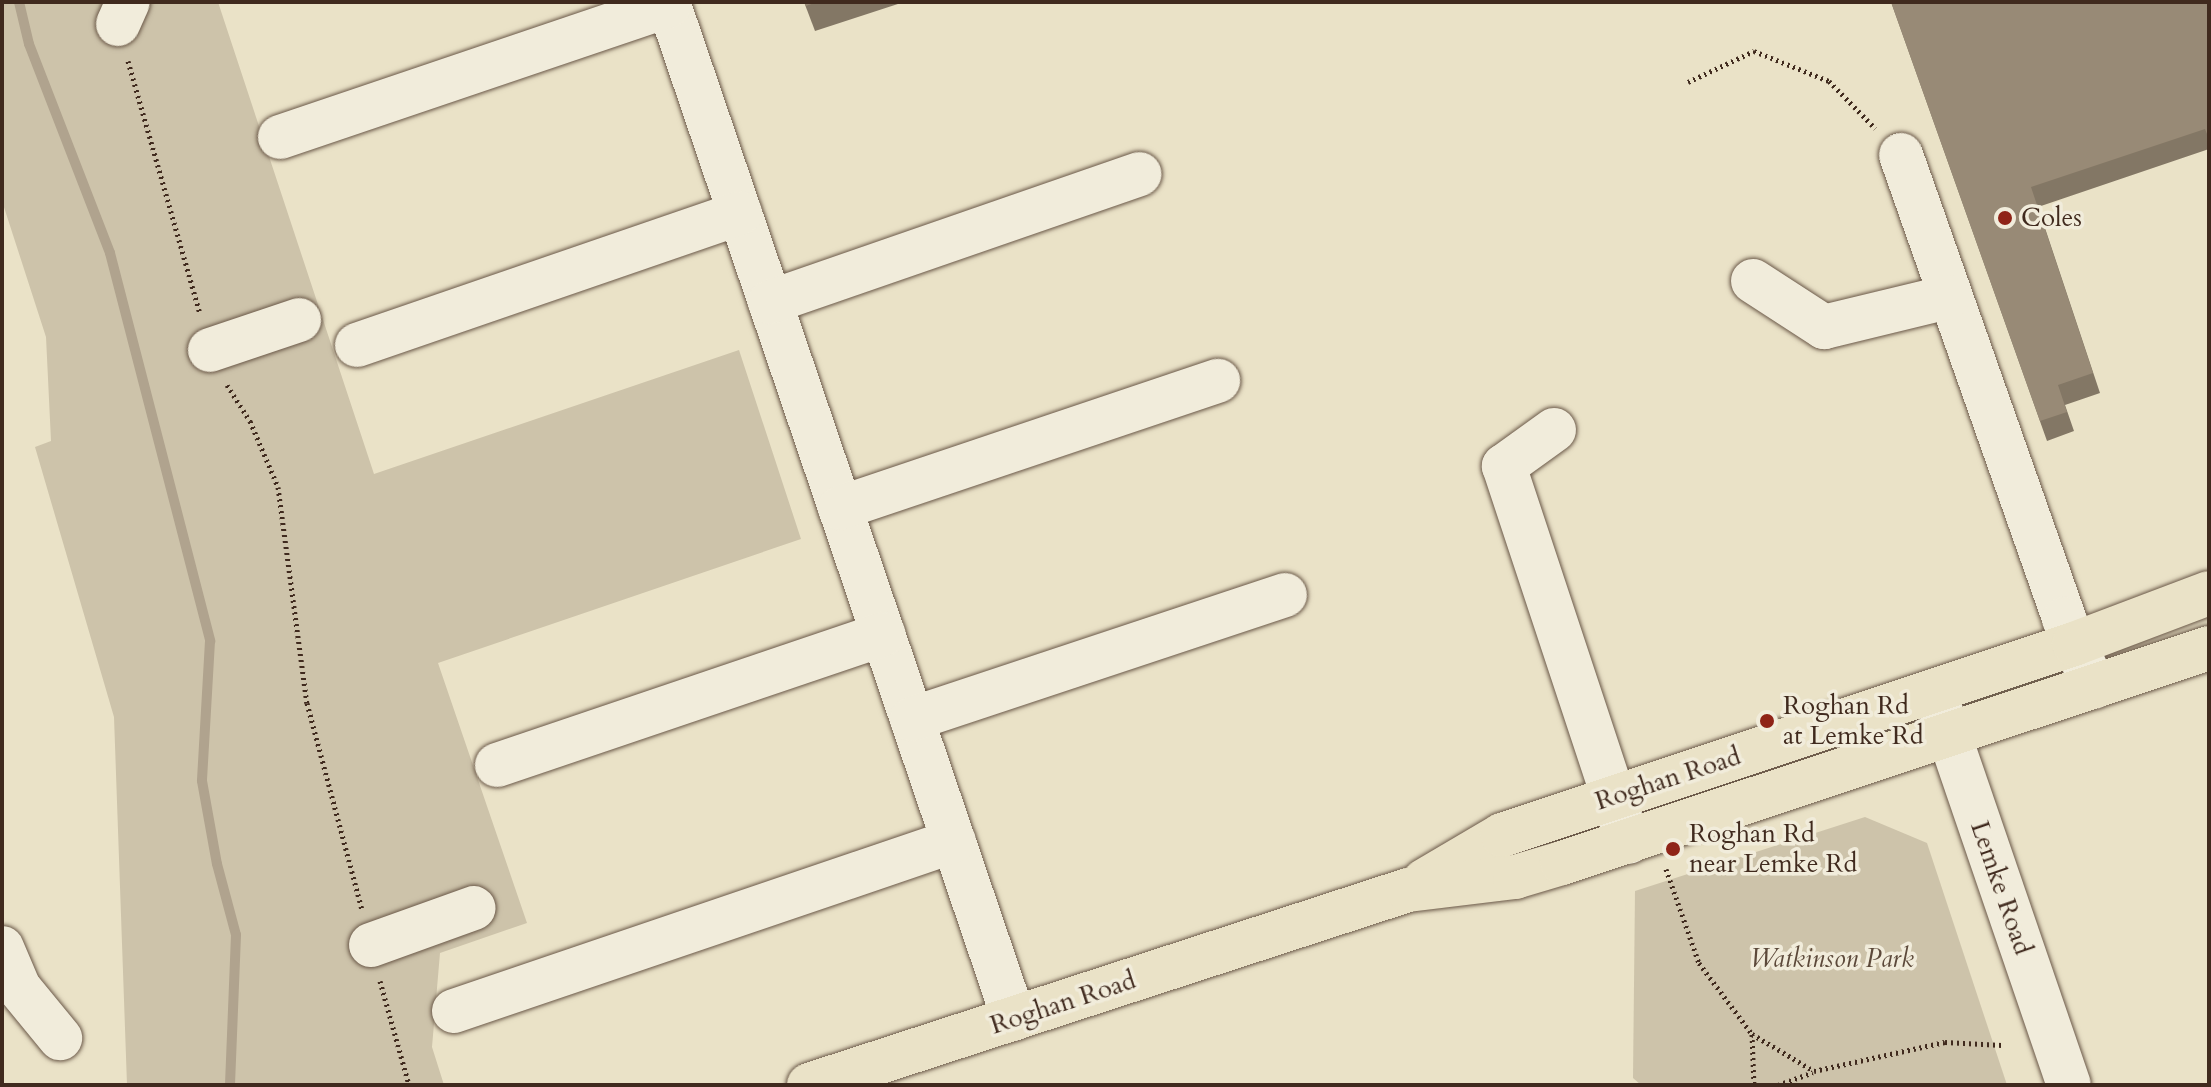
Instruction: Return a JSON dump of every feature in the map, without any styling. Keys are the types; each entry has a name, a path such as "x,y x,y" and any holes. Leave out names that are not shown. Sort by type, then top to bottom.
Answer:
{"main road":[{"name":"Roghan Road","path":"1408,890 1502,835 2074,644 2209,593"},
{"name":"Roghan Road","path":"809,1085 1408,890 1515,877 1644,850 1949,736 2209,648"}],"street":[{"path":"280,137 668,3 1014,1019"},
{"path":"1901,155 1948,297 2074,644 2094,687"},
{"path":"770,302 1139,174"},
{"path":"357,345 740,213"},
{"path":"1753,281 1824,327 1948,297"},
{"path":"210,350 299,320"},
{"path":"840,508 1218,381"},
{"path":"1554,430 1504,466 1614,797 1644,850"},
{"path":"912,719 1285,595"},
{"path":"497,765 883,634"},
{"name":"Lemke Road","path":"1934,691 2069,1085"},
{"path":"454,1011 954,841"},
{"path":"371,945 474,908"},
{"path":"2,948 19,988 60,1038"}],"path":[{"path":"123,13 214,364 250,421 278,487 307,703 409,1085"},
{"path":"1688,82 1754,51 1829,81 1901,155"},
{"path":"1644,850 1699,963 1752,1034 1814,1071"},
{"path":"1752,1034 1754,1085"},
{"path":"1778,1085 1814,1071 1945,1042 2002,1045"}],"green space":[{"path":"2,2 218,2 374,474 739,350 801,539 438,663 527,923 440,953 432,1047 444,1085 127,1085 114,717 35,447 51,441 46,337 2,201"},
{"name":"Watkinson Park","path":"1865,817 1927,843 2007,1085 1641,1085 1633,1078 1635,891"}],"building":[{"name":"Coles","path":"1891,2 2209,2 2209,139 2205,129 2031,187 2093,373 2058,385 2067,412 2040,421"}],"waterway":[{"path":"19,2 29,44 110,253 210,641 202,781 217,864 236,935 230,1085"}],"place":[{"name":"Coles","path":"2005,218"},
{"name":"Roghan Rd at Lemke Rd","path":"1767,721"},
{"name":"Roghan Rd near Lemke Rd","path":"1673,849"}]}
